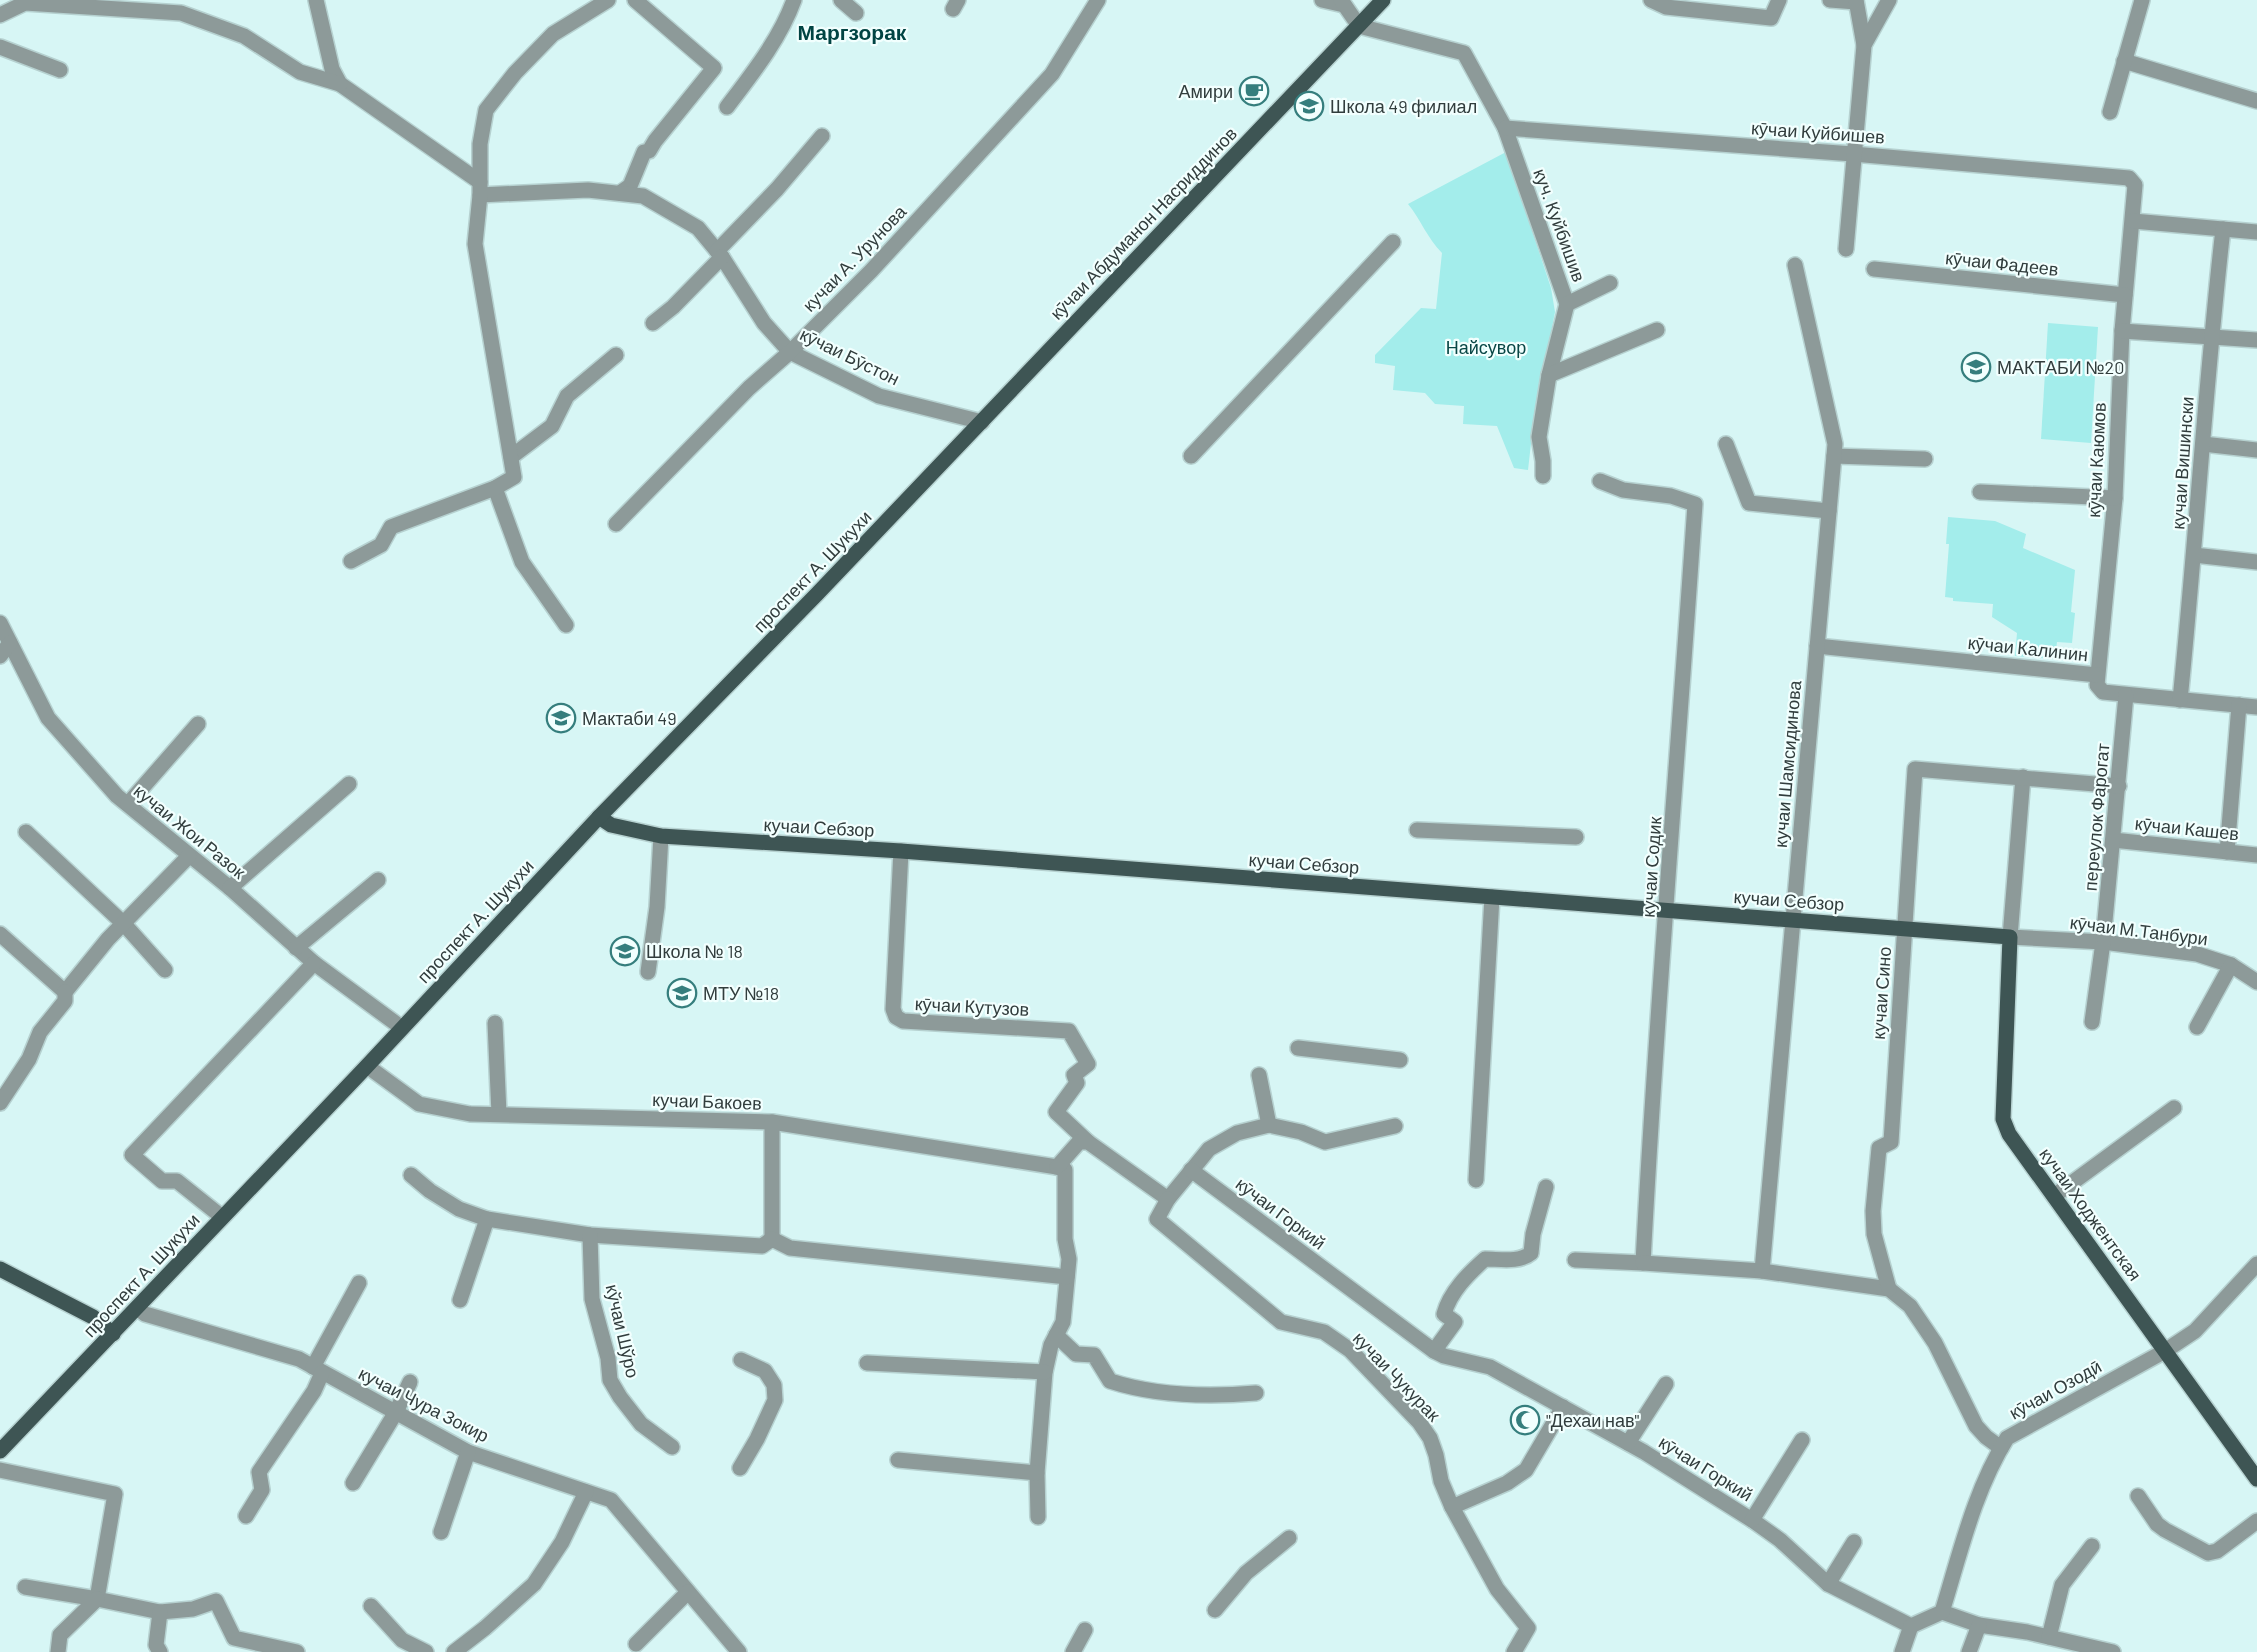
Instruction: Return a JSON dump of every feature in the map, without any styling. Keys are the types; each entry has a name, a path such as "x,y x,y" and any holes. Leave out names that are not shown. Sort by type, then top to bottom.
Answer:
{"main road":[{"name":"кӯчаи Абдуманон Насриддинов","path":"982,422 1383,0"},
{"name":"проспект А. Шукухи","path":"0,1451 367,1066 599,817 982,422"},
{"name":"кучаи Себзор","path":"599,817 611,825 662,836 901,851 2010,937"},
{"name":"кучаи Ходжентская","path":"2010,937 2003,1119 2009,1134 2257,1479"},
{"path":"0,1269 93,1317 113,1334"}],"street":[{"path":"316,0 332,69 340,84"},
{"path":"351,561 381,545 391,527 495,488 514,477 475,244 480,189 480,144 486,110 515,73 554,34 608,0"},
{"path":"620,193 630,186 644,152 649,151 714,68 634,0"},
{"path":"727,107 759,63 794,0"},
{"path":"841,0 856,13"},
{"name":"кучаи А. Урунова","path":"616,524 749,388 790,352 879,262 1052,74 1098,0"},
{"path":"1322,0 1342,3 1359,26"},
{"path":"1652,0 1666,7 1771,18 1779,0"},
{"path":"1830,0 1856,1 1864,45 1846,249"},
{"path":"1864,45 1890,0"},
{"path":"2110,112 2142,0"},
{"path":"0,15 25,3 136,6 181,13 244,36 300,72 340,84 480,189"},
{"name":"куч. Куйбишив","path":"1359,26 1464,53 1505,128 1567,304 1549,375 1539,437 1543,476"},
{"path":"0,47 60,70"},
{"path":"2124,61 2257,101"},
{"name":"кӯчаи Куйбишев","path":"1505,128 1853,154 2128,178"},
{"path":"653,323 673,307 822,136"},
{"name":"кӯчаи Каюмов","path":"2097,675 2115,498 2122,331 2133,221 2135,185 2128,178"},
{"name":"кӯчаи Бӯстон","path":"480,189 588,190 643,196 698,228 719,254 764,323 790,352 879,396 982,422"},
{"path":"2133,221 2257,232"},
{"name":"кучаи Вишински","path":"2180,700 2211,336 2223,229"},
{"path":"1191,456 1393,242"},
{"name":"кучаи Шамсидинова","path":"1762,1271 1835,444 1795,265"},
{"name":"кӯчаи Фадеев","path":"1874,269 2125,295"},
{"path":"1567,304 1610,283"},
{"path":"1549,375 1657,330"},
{"path":"2122,331 2257,340"},
{"path":"511,457 552,426 567,396 616,355"},
{"path":"1726,444 1749,502 1829,511"},
{"path":"2203,444 2257,450"},
{"path":"1834,456 1925,459"},
{"name":"кучаи Содик","path":"1600,481 1623,490 1671,496 1695,504 1650,1126 1643,1263"},
{"path":"495,488 522,562 566,625"},
{"path":"1980,492 2115,498"},
{"path":"2194,555 2257,561"},
{"name":"кучаи Жои Разок","path":"0,622 48,718 117,796 230,888 314,963 402,1028"},
{"path":"0,656 10,643"},
{"name":"кӯчаи Калинин","path":"1817,646 2097,675 2099,690 2126,695 2257,707"},
{"name":"переулок Фарогат","path":"2092,1022 2103,942 2126,695"},
{"path":"2227,852 2239,705"},
{"path":"128,804 198,724"},
{"name":"кучаи Сино","path":"1889,1289 1874,1234 1873,1211 1879,1148 1891,1142 1915,769 2023,777"},
{"path":"2010,937 2023,777 2119,786"},
{"path":"230,888 349,784"},
{"path":"1417,830 1576,837"},
{"path":"26,832 124,924 165,970"},
{"path":"648,972 657,907 662,836"},
{"name":"кӯчаи Кашев","path":"2113,840 2257,855"},
{"name":"кӯчаи Кутузов","path":"901,851 893,1009 896,1017 903,1021 1069,1031 1088,1064 1074,1075 1077,1083 1056,1113 1088,1142"},
{"path":"0,1103 29,1059 40,1032 65,1000 65,992 124,924 189,856"},
{"path":"296,948 378,880"},
{"path":"1476,1180 1492,897"},
{"path":"0,934 65,992"},
{"name":"кӯчаи М.Танбури","path":"2010,937 2103,942 2197,954 2231,965 2257,982"},
{"path":"222,1217 177,1181 162,1181 132,1155 314,963"},
{"path":"2197,1027 2231,965"},
{"path":"495,1023 499,1114"},
{"path":"1298,1048 1400,1060"},
{"name":"кучаи Бакоев","path":"367,1066 419,1104 470,1114 771,1122 1056,1167"},
{"path":"1259,1075 1269,1125"},
{"path":"2054,1196 2174,1108"},
{"path":"771,1122 772,1239"},
{"path":"1038,1517 1037,1473 1045,1372 1051,1345 1062,1322 1070,1259 1065,1239 1065,1170 1056,1167 1079,1142 1088,1142 1168,1198 1209,1149 1237,1133 1269,1125 1301,1132 1325,1142 1395,1126"},
{"name":"кӯчаи Горкий","path":"1191,1170 1434,1351 1444,1356 1490,1367 1628,1443 1752,1520 1780,1540 1828,1584 1911,1626"},
{"path":"411,1175 430,1191 459,1209 487,1219 590,1235 762,1246 772,1239"},
{"path":"1434,1351 1455,1322 1444,1314 1447,1303 1470,1272 1485,1259 1526,1258 1531,1253 1533,1234 1546,1187"},
{"name":"кучаи Чукурак","path":"1168,1198 1157,1219 1281,1322 1324,1332 1350,1350 1419,1422 1430,1438 1441,1481 1452,1507 1497,1589 1528,1628 1514,1652"},
{"path":"460,1300 487,1219"},
{"name":"кўчаи Шўро","path":"590,1235 592,1299 608,1358 610,1380 641,1424 672,1447"},
{"path":"772,1239 790,1248 1067,1277"},
{"path":"1575,1260 1762,1271 1889,1289 1910,1306 1935,1343 1976,1426 2001,1448"},
{"name":"кӯчаи Озодӣ","path":"1942,1612 1971,1520 1993,1462 2007,1438 2165,1351 2195,1331 2255,1273"},
{"path":"246,1516 262,1490 259,1472 314,1391 318,1370 359,1283"},
{"name":"кучаи Чура Зокир","path":"137,1308 145,1314 299,1359 468,1452 611,1500 739,1652"},
{"path":"1056,1335 1076,1353 1094,1355 1110,1381 1135,1389 1219,1396 1256,1394"},
{"path":"740,1468 758,1439 776,1400 774,1385 765,1371 741,1360"},
{"path":"867,1363 1045,1372"},
{"path":"353,1483 396,1412 410,1382"},
{"path":"1628,1443 1666,1384"},
{"path":"1452,1507 1507,1483 1526,1470 1563,1407"},
{"path":"1752,1520 1802,1440"},
{"path":"441,1532 468,1452"},
{"path":"898,1460 1037,1473"},
{"path":"0,1470 115,1494 97,1599 60,1635 57,1652"},
{"path":"454,1652 534,1584 562,1542 586,1491"},
{"path":"2138,1496 2157,1524 2208,1553 2217,1551 2257,1521"},
{"path":"1215,1610 1246,1573 1289,1538"},
{"path":"1828,1584 1854,1542"},
{"path":"2049,1637 2062,1585 2092,1546"},
{"path":"25,1587 160,1612 193,1609 216,1601 234,1638 297,1652"},
{"path":"636,1644 688,1592"},
{"path":"370,1606 402,1640 426,1652"},
{"path":"158,1648 160,1612"},
{"path":"1902,1652 1911,1626 1942,1612 1979,1625 2049,1637 2113,1652"},
{"path":"1969,1652 1979,1625"},
{"path":"1073,1652 1085,1630"}],"green space":[{"name":"Найсувор","path":"1506,152 1551,288 1555,312 1533,426 1528,470 1514,468 1497,426 1463,424 1464,406 1435,404 1425,393 1393,390 1395,366 1375,363 1375,355 1421,308 1436,309 1442,253 1408,204"},
{"path":"2048,323 2098,327 2091,443 2041,439"},
{"path":"1948,517 1995,521 2026,534 2023,548 2075,570 2071,612 2075,613 2072,643 2057,642 2055,659 2015,656 2017,633 1992,617 1993,604 1953,601 1953,598 1945,597 1949,544 1946,544"}],"place":[{"name":"Амири","path":"1254,91"},
{"name":"Школа 49 филиал","path":"1309,106"},
{"name":"МАКТАБИ №20","path":"1976,367"},
{"name":"Мактаби 49","path":"561,718"},
{"name":"Школа № 18","path":"625,951"},
{"name":"МТУ №18","path":"682,993"},
{"name":"\"Дехаи нав\"","path":"1525,1420"}],"district":[{"name":"Маргзорак","path":"852,31"}]}
